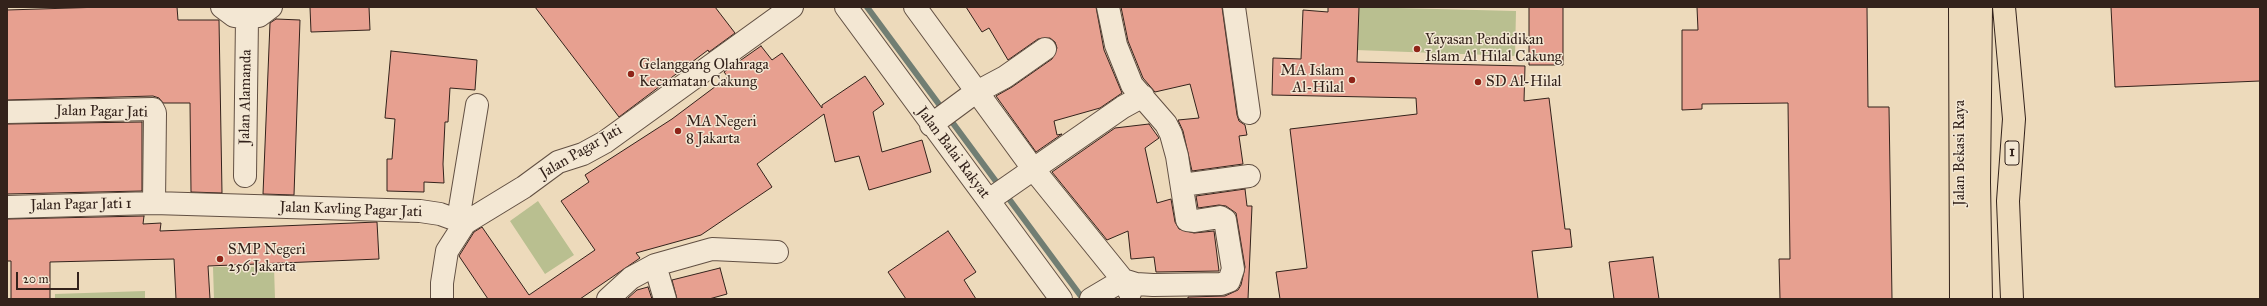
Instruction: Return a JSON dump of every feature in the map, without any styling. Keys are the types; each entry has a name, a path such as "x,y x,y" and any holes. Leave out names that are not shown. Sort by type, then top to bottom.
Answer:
{"highway":[{"name":"Jalan Bekasi Raya","path":"1960,7 1960,299"},
{"path":"1981,7 1979,182 1981,299"},
{"name":"1","path":"2004,7 2014,119 2008,201 2012,299"}],"street":[{"path":"222,7 234,16 247,18 259,16 272,7"},
{"name":"Jalan Pagar Jati","path":"461,221 524,187 558,162 583,154 605,142 792,7"},
{"name":"Jalan Balai Rakyat","path":"846,7 995,195 1061,299"},
{"path":"915,7 1030,172 1116,284 1134,299"},
{"path":"1091,299 1116,284 1188,286 1221,284 1229,281 1233,269 1225,220 1220,217 1194,221 1188,220 1174,142 1166,124 1132,85 1116,45 1108,7"},
{"path":"1234,7 1248,113"},
{"name":"Jalan Alamanda","path":"245,176 247,18"},
{"path":"937,121 976,93 1045,49"},
{"path":"995,195 1123,107 1143,96"},
{"path":"442,299 442,283 447,251 461,221 477,105"},
{"name":"Jalan Pagar Jati","path":"7,112 153,109 155,112 154,203"},
{"path":"1182,185 1249,176"},
{"name":"Jalan Kavling Pagar Jati","path":"154,203 420,211 440,214 461,221"},
{"name":"Jalan Pagar Jati 1","path":"7,207 154,203"},
{"path":"608,299 631,278 655,265 712,249 777,252"},
{"path":"655,265 665,299"}],"green space":[{"path":"1358,7 1516,11 1515,56 1356,50"},
{"path":"538,201 574,255 545,274 510,221"},
{"path":"213,267 274,267 275,299 214,299"},
{"path":"145,291 145,299 55,299 55,294"}],"building":[{"path":"103,7 177,7 178,20 219,20 222,193 191,192 190,103 163,103 159,98 153,96 7,100 7,10"},
{"path":"310,7 369,7 370,30 311,32"},
{"name":"Gelanggang Olahraga Kecamatan Cakung","path":"535,7 715,7 735,33 709,52 708,50 619,117"},
{"path":"966,7 1096,7 1104,50 1122,93 1100,108 1054,121 1057,135 1062,134 1036,152 996,96 1012,87 1052,59 1057,48 1055,42 1050,38 1038,39 1008,60 989,28 982,32"},
{"path":"1121,7 1222,7 1237,115 1239,121 1245,125 1247,135 1239,136 1243,164 1192,171 1183,131 1178,120 1199,118 1190,84 1155,92 1143,78 1128,41"},
{"path":"1328,7 1359,7 1357,62 1525,66 1524,101 1549,98 1565,229 1570,229 1572,247 1532,251 1538,299 1280,299 1276,272 1307,268 1290,129 1417,114 1416,98 1272,95 1273,58 1301,59 1303,10 1328,12"},
{"path":"1529,7 1563,7 1563,65 1529,65"},
{"path":"1697,7 1867,7 1868,107 1889,107 1892,299 1780,299 1779,259 1790,259 1788,103 1702,104 1702,109 1682,110 1682,30 1698,30"},
{"path":"2111,7 2260,7 2260,81 2115,87"},
{"path":"276,19 300,20 294,195 263,194 270,23"},
{"name":"MA Negeri 8 Jakarta","path":"761,46 772,60 782,53 822,108 822,105 865,76 884,104 873,112 882,152 922,140 931,172 869,190 859,156 835,162 824,114 757,164 772,187 701,235 636,253 640,258 580,299 488,299 459,256 474,232 482,227 529,295 595,250 561,201 589,182 585,175 672,119 728,77 724,72"},
{"path":"391,51 477,60 475,90 450,88 448,122 445,122 443,164 444,183 424,182 424,192 387,191 387,159 392,159 395,119 385,118"},
{"path":"142,122 142,191 7,194 7,124"},
{"path":"1149,124 1159,138 1145,148 1157,203 1171,199 1175,222 1179,229 1194,233 1214,231 1219,271 1156,272 1154,257 1131,259 1128,231 1107,240 1052,172 1115,128"},
{"path":"1245,189 1247,206 1252,206 1248,299 1188,299 1188,297 1225,296 1238,290 1241,285 1245,267 1236,213 1226,206 1219,205 1198,208 1196,196"},
{"path":"144,216 143,224 161,223 160,231 377,222 379,259 208,266 210,299 176,299 174,259 50,262 50,299 11,299 11,261 7,261 7,219"},
{"path":"948,231 976,272 964,280 976,299 906,299 888,272"},
{"path":"1653,257 1659,299 1614,299 1609,262"},
{"path":"720,268 727,294 709,299 677,299 672,280"},
{"path":"648,287 652,299 627,299 637,290"}],"waterway":[{"path":"867,7 1083,299"}],"place":[{"name":"Yayasan Pendidikan Islam Al Hilal Cakung","path":"1417,49"},
{"name":"Gelanggang Olahraga Kecamatan Cakung","path":"631,74"},
{"name":"MA Islam Al-Hilal","path":"1352,80"},
{"name":"SD Al-Hilal","path":"1478,82"},
{"name":"MA Negeri 8 Jakarta","path":"678,131"},
{"name":"SMP Negeri 256 Jakarta","path":"220,259"}]}
